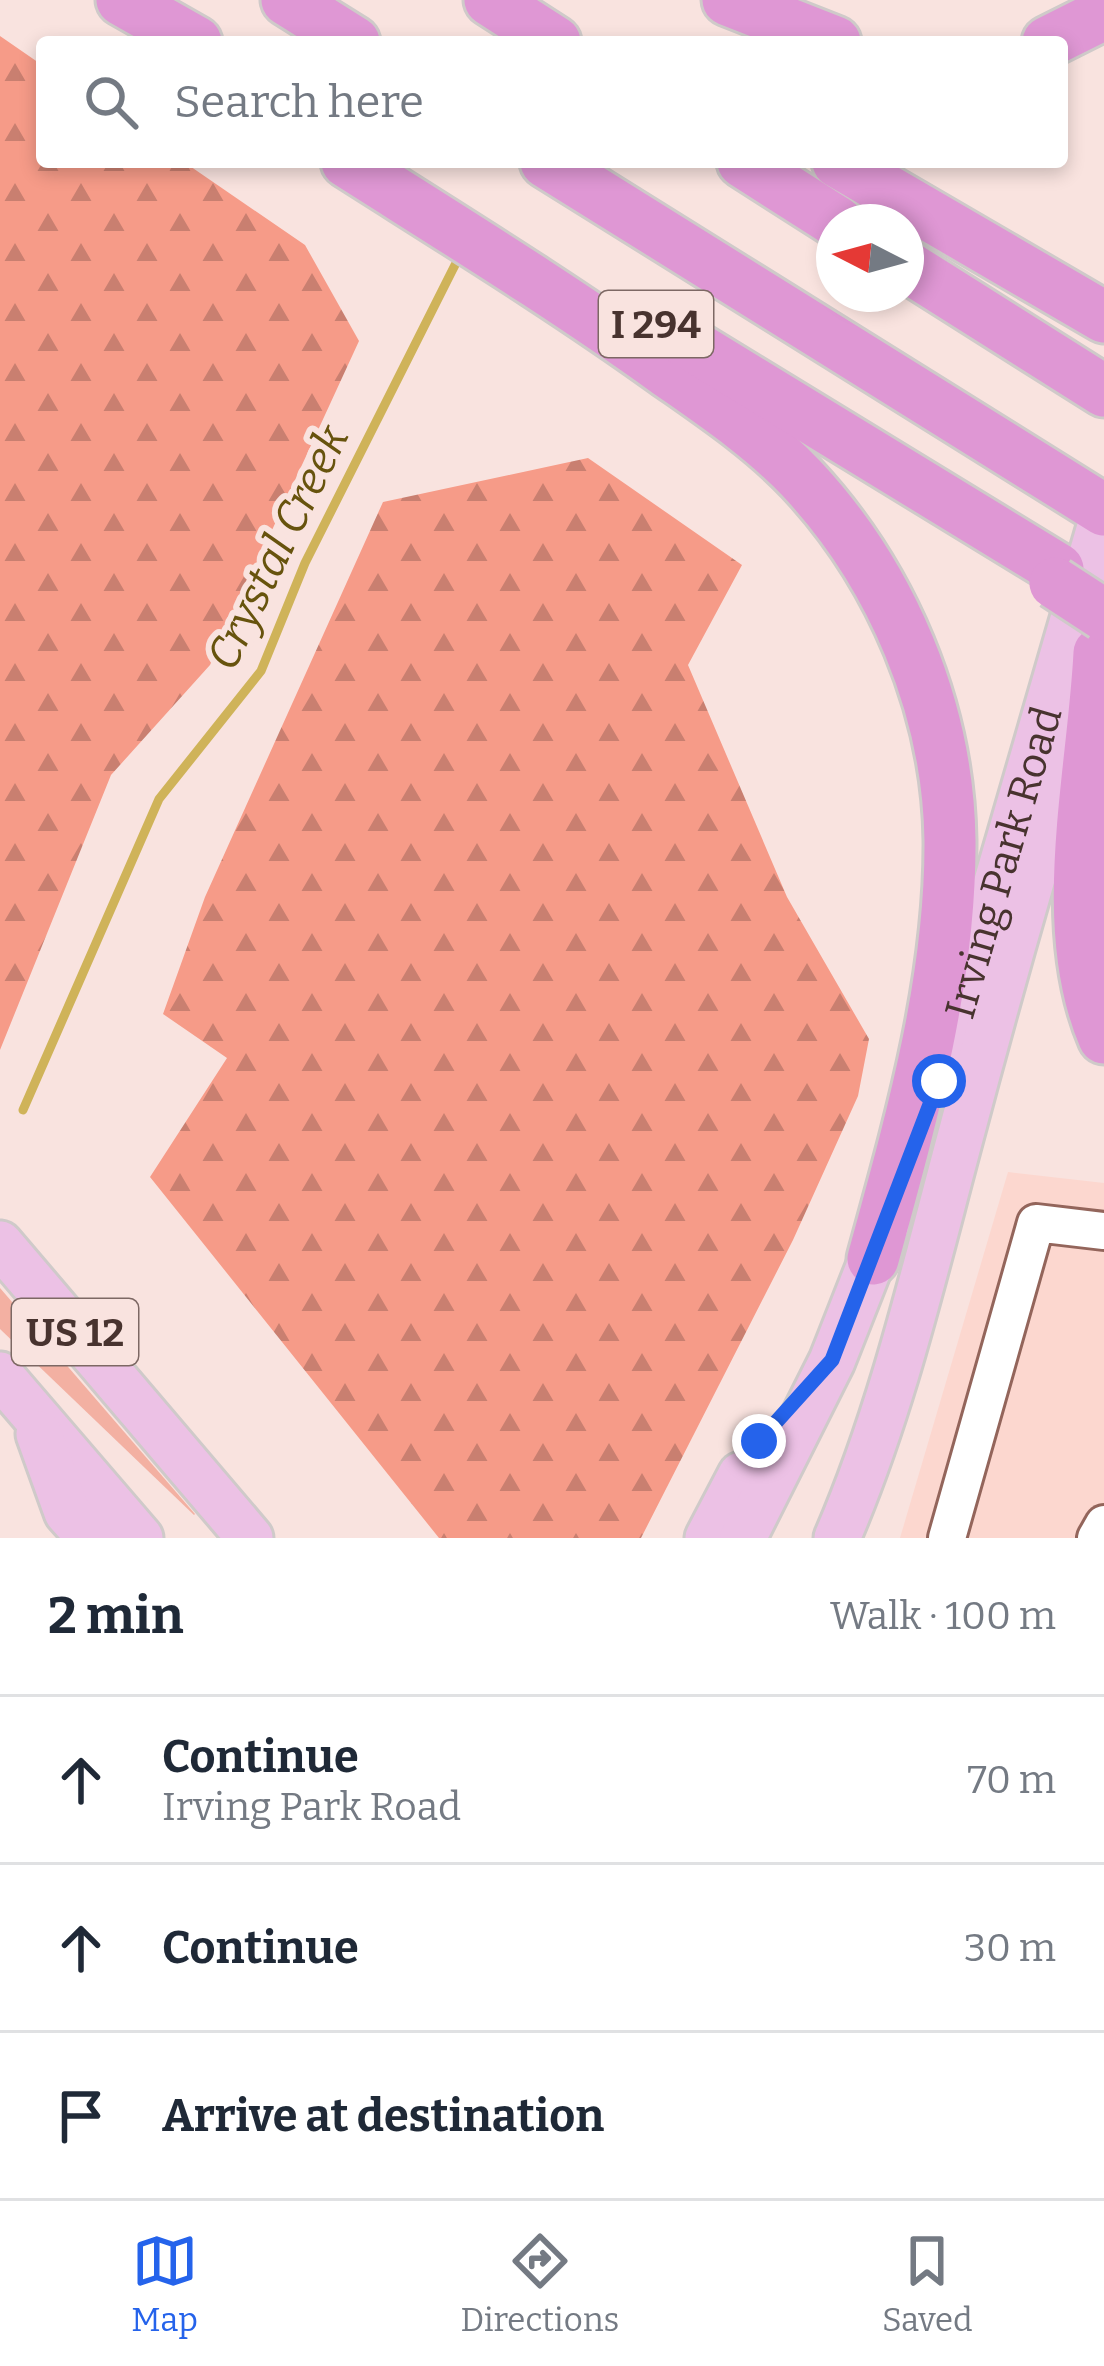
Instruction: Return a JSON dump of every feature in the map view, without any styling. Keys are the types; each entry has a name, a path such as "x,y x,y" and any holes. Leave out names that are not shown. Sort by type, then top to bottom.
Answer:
{"highway":[{"path":"122,0 158,36"},
{"path":"122,0 185,36"},
{"path":"287,0 344,36"},
{"path":"490,0 546,36"},
{"path":"728,0 820,36"},
{"path":"1060,36 1104,14"},
{"path":"356,168 566,301 749,430 802,479 844,533 900,623 935,717 950,840 937,991 906,1137 873,1259"},
{"name":"I 294","path":"402,168 919,489 950,501 1056,576 1104,598"},
{"name":"I 294","path":"555,168 1096,506"},
{"path":"752,168 816,209"},
{"path":"848,168 1104,317"},
{"path":"924,277 1104,391"},
{"path":"1056,576 1102,634 1080,921 1081,964 1104,1038"}],"main road":[{"name":"Irving Park Road","path":"743,1538 832,1360 939,1081 1096,506"},
{"name":"Irving Park Road","path":"837,1538 862,1480 920,1287 1015,930 1102,634"},
{"name":"US 12","path":"0,1244 250,1538"},
{"path":"708,1538 759,1441 832,1360"},
{"name":"US 12","path":"0,1375 140,1538"},
{"path":"30,1409 67,1512 90,1538"}],"lane":[{"path":"947,1538 1036,1223 1104,1231"},
{"path":"1096,1538 1104,1524"}],"shaded area":[{"path":"1008,1172 1104,1183 1104,1538 900,1538"},
{"path":"0,1288 195,1514 194,1515 0,1329"}],"green space":[{"path":"0,36 36,61 36,168 193,168 305,245 359,341 210,665 111,775 0,1050"},
{"path":"588,458 742,565 688,665 787,897 869,1039 858,1096 793,1240 641,1538 439,1538 150,1177 227,1058 163,1014 205,897 383,502"}],"waterway":[{"name":"Crystal Creek","path":"23,1110 159,799 261,671 305,563 455,265"}],"route":[{"path":"759,1441 832,1360 939,1081"}]}
